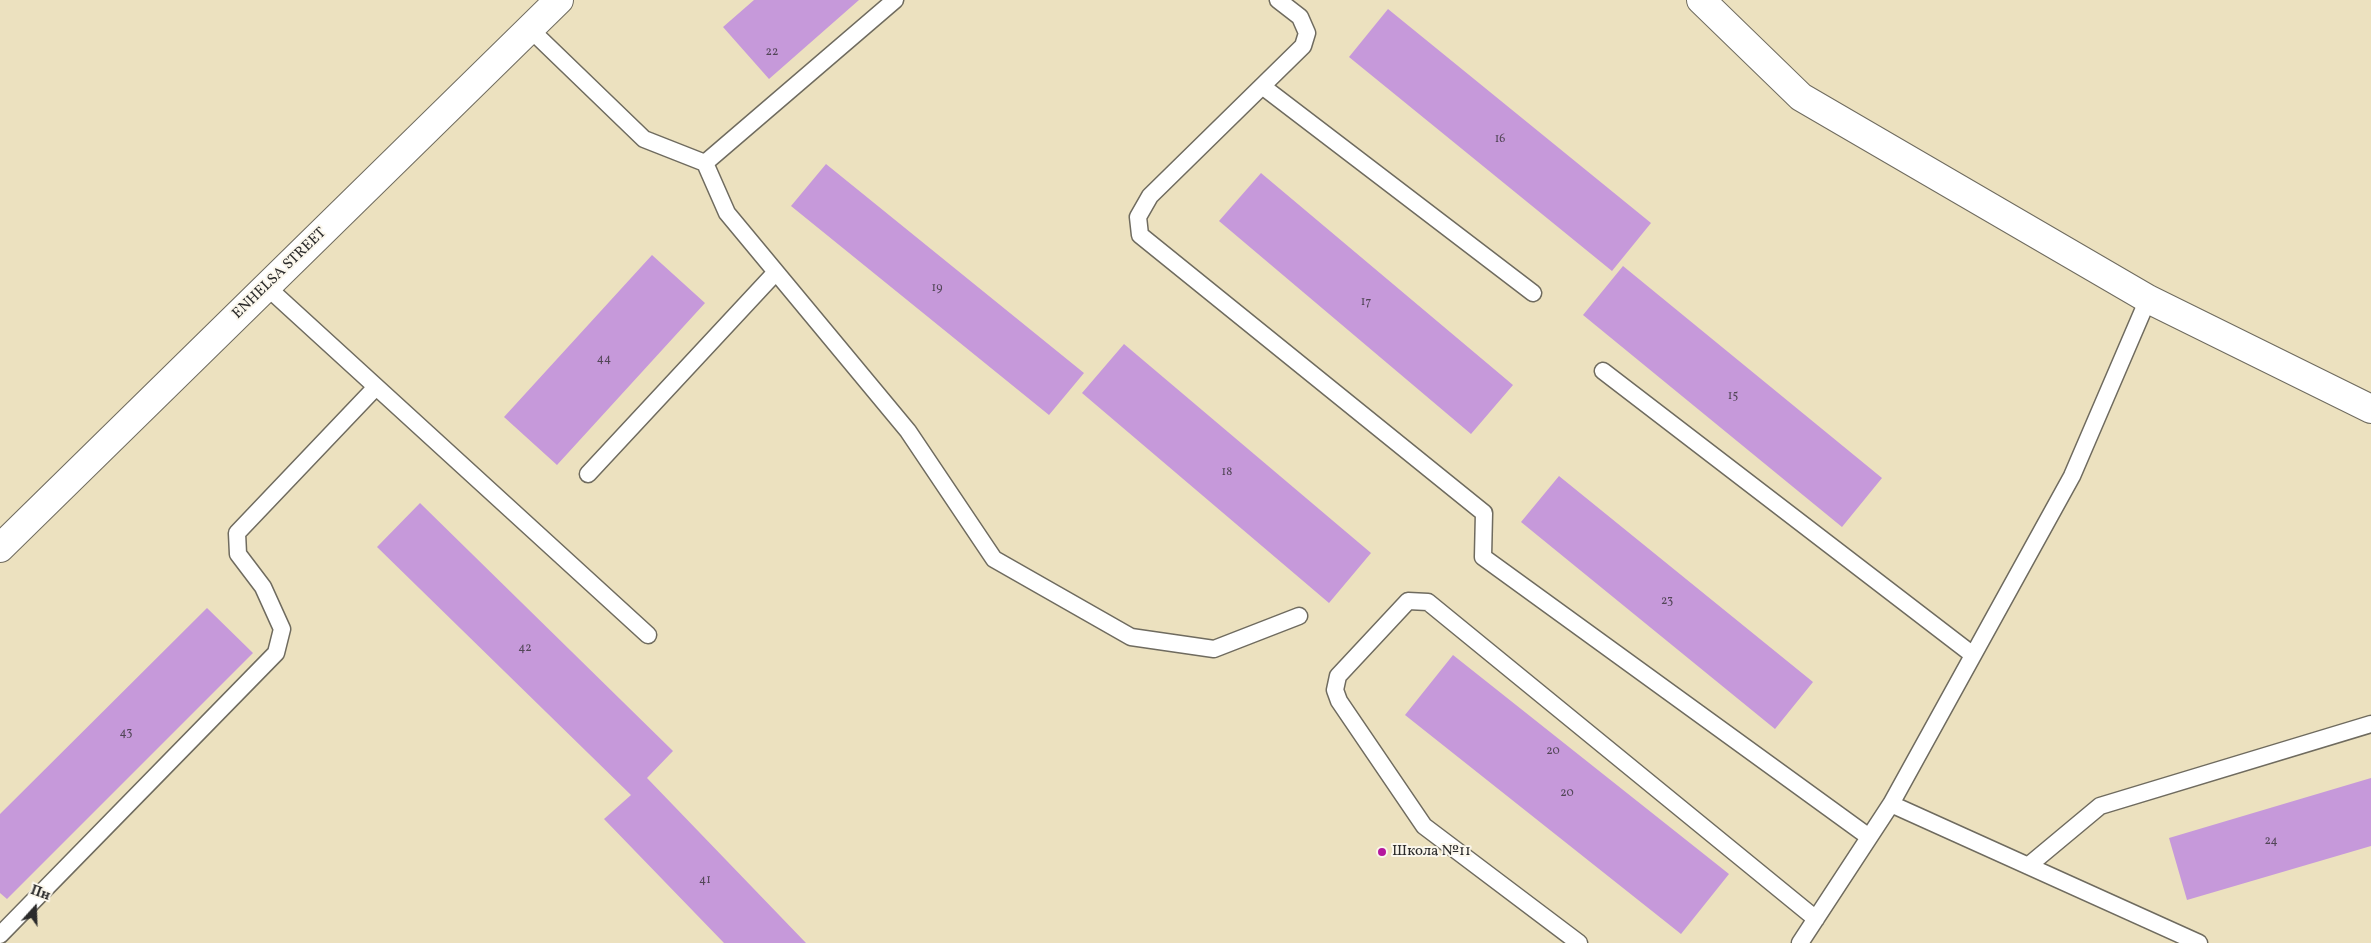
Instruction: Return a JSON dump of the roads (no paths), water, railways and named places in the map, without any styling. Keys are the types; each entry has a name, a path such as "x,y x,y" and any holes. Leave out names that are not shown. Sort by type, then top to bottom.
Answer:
{"street":[{"name":"ENHELSA STREET","path":"0,548 559,0"},
{"path":"1701,0 1800,97 2148,299 2371,408"}],"lane":[{"path":"705,163 895,0"},
{"path":"1278,0 1300,17 1307,33 1303,46 1150,196 1138,217 1140,235 1484,513 1483,557 1869,837"},
{"path":"530,29 644,139 705,163 727,213 908,431 994,559 1131,637 1214,649 1299,616"},
{"path":"1262,86 1533,293"},
{"path":"588,474 776,272"},
{"path":"267,287 648,635"},
{"path":"1800,943 1890,804 2072,476 2148,299"},
{"path":"1603,371 1973,656"},
{"path":"0,935 276,653 282,629 263,587 238,554 237,533 376,387"},
{"path":"1579,943 1424,826 1339,701 1335,690 1338,676 1408,601 1428,602 1816,919"},
{"path":"2028,866 2100,806 2371,724"},
{"path":"1890,804 2199,943"}],"place":[{"name":"Школа №11","path":"1382,852"}]}
